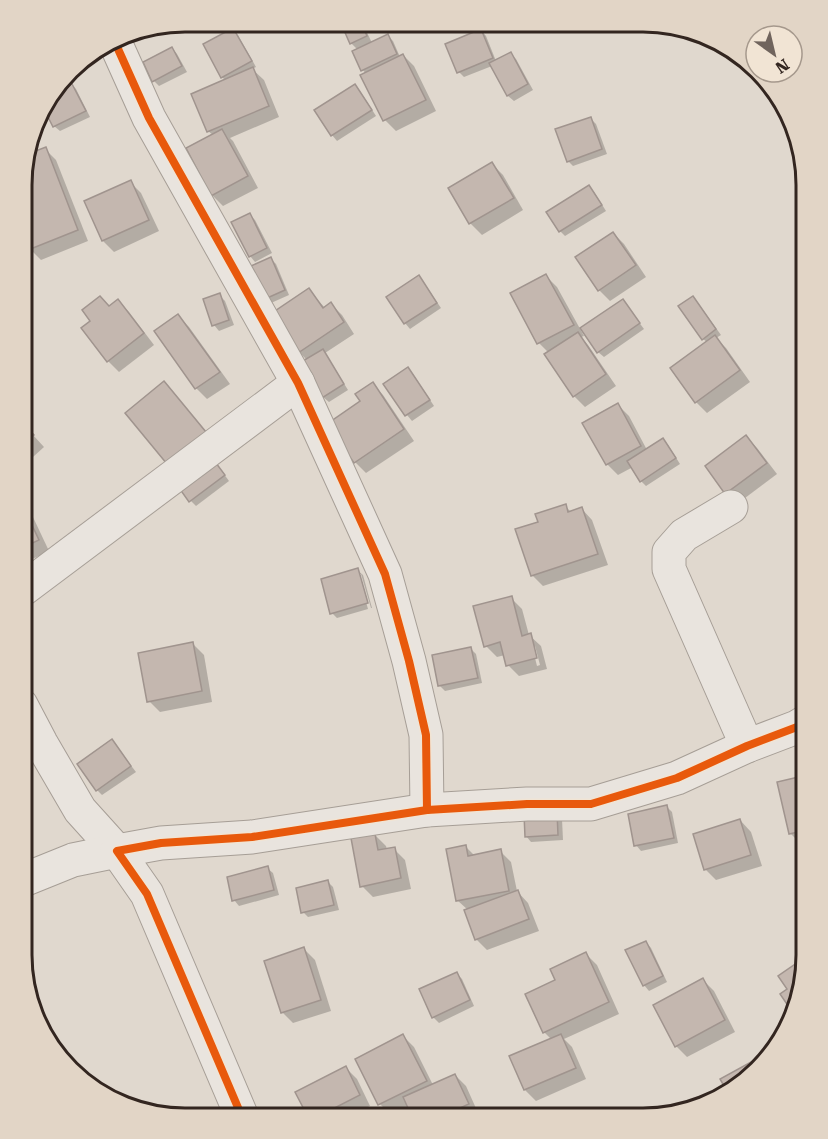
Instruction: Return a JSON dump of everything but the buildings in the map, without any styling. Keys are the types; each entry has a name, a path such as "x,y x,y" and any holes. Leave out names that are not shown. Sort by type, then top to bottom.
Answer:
{"street":[{"path":"117,47 149,118 298,383 386,574 426,735 427,810"},
{"path":"32,582 298,383"},
{"path":"731,507 684,535 669,552 669,569 747,746"},
{"path":"32,726 80,810 117,851 147,894 238,1108"},
{"path":"32,877 73,860 161,843 252,837 427,810 527,804 591,804 677,778 747,746 796,727"}],"cycle path":[{"path":"117,47 149,118 298,383 385,574 426,735 427,810"},
{"path":"238,1108 147,894 117,851 161,843 252,837 427,810 527,804 591,804 677,778 747,746 796,727"}]}
